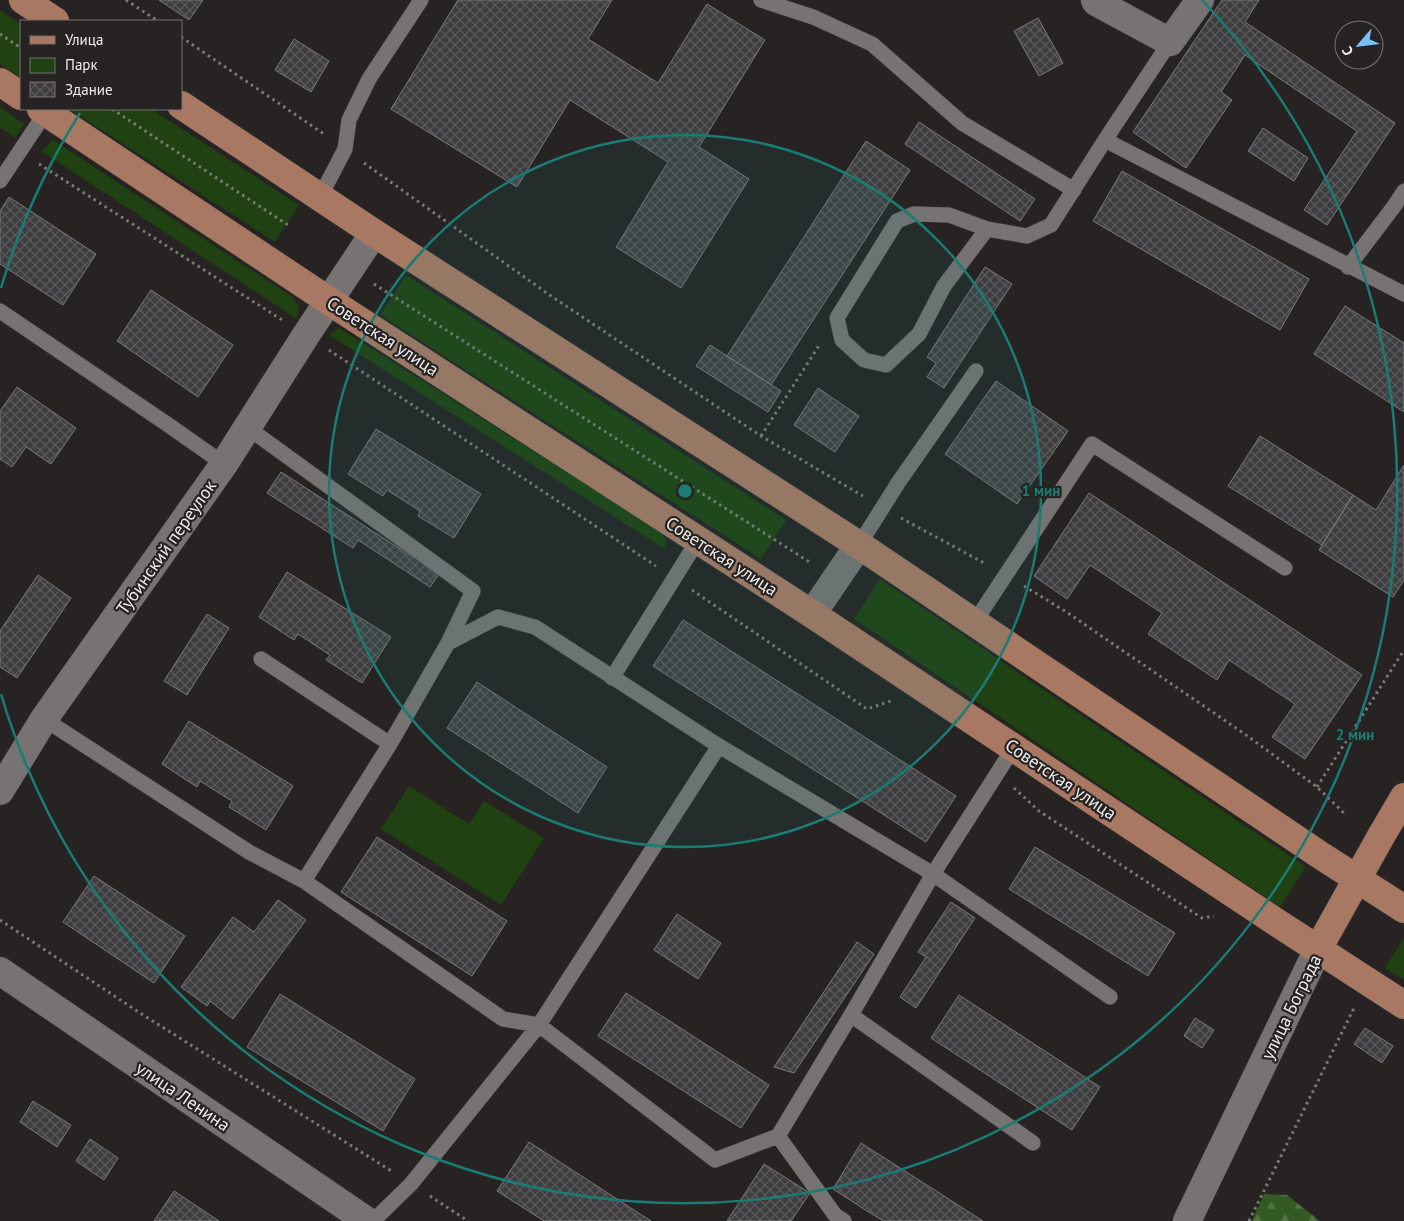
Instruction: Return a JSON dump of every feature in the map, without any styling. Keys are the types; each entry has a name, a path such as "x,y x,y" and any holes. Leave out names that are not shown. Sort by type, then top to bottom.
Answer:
{"main road":[{"path":"23,0 53,20"},
{"path":"0,82 20,95"},
{"path":"182,106 320,198 859,545 1320,855 1404,909"},
{"name":"Советская улица","path":"43,110 329,301 812,614 1404,1004"},
{"name":"улица Бограда","path":"1318,949 1404,797"}],"street":[{"path":"1095,0 1170,42 1200,0"},
{"name":"Тубинский переулок","path":"1,789 44,719 224,464 374,233"},
{"path":"812,614 859,545"},
{"name":"улица Бограда","path":"1187,1221 1318,949"},
{"name":"улица Ленина","path":"0,971 367,1221"}],"lane":[{"path":"320,198 345,149 350,120 369,79 421,0"},
{"path":"761,0 813,17 872,44 962,123 1074,190"},
{"path":"987,229 944,286 919,334 886,365 864,360 842,340 837,318 897,222 914,214 949,215 987,229 1027,236 1051,225 1170,42"},
{"path":"0,181 43,110"},
{"path":"1105,140 1348,267 1404,294"},
{"path":"0,167 19,151"},
{"path":"1348,267 1404,191"},
{"path":"0,311 224,464"},
{"path":"859,545 976,371"},
{"path":"248,428 473,591 448,643 390,744 304,881"},
{"path":"974,623 1092,444 1285,568"},
{"path":"612,678 698,540"},
{"path":"448,643 498,617 535,627 720,746 933,874 1110,997"},
{"path":"262,658 390,744"},
{"path":"44,719 249,852 304,881 503,1019 539,1025 715,1160 778,1136 933,874 1014,747"},
{"path":"373,1221 411,1184 539,1025 720,746"},
{"path":"851,1015 1033,1143"},
{"path":"778,1136 835,1215 844,1221"}],"path":[{"path":"126,0 156,20"},
{"path":"0,34 20,47"},
{"path":"182,38 345,149 551,296 761,436 883,508 1006,575 1065,612 1246,735 1317,787 1345,814"},
{"path":"114,110 291,227"},
{"path":"19,151 306,335 674,578 867,709 891,701"},
{"path":"350,269 836,579"},
{"path":"761,436 837,318"},
{"path":"1317,787 1404,650"},
{"path":"998,772 1039,811 1202,918 1218,915"},
{"path":"0,920 140,1013 468,1221"},
{"path":"1249,1221 1356,1004"}],"green space":[{"path":"0,10 20,23 20,77 0,64"},
{"path":"0,107 24,124 15,138 0,128"},
{"path":"71,110 153,110 299,205 275,242"},
{"path":"53,140 294,298 299,308 297,319 41,151"},
{"path":"406,275 786,520 761,559 380,315"},
{"path":"339,328 661,532 665,538 665,549 329,335"},
{"path":"880,579 1306,867 1280,907 854,619"},
{"path":"409,786 469,824 484,801 544,838 501,905 381,829"},
{"path":"1404,938 1404,980 1385,968"},
{"path":"1264,1194 1287,1195 1320,1221 1252,1221"}],"building":[{"path":"159,0 203,0 189,20"},
{"path":"458,0 612,0 588,39 658,83 707,4 765,40 699,147 749,179 681,288 616,247 668,162 570,100 517,187 391,109"},
{"path":"1222,0 1259,0 1245,22 1395,123 1327,225 1304,210 1357,131 1245,55 1221,92 1232,100 1186,168 1133,132"},
{"path":"1038,18 1063,63 1039,76 1014,31"},
{"path":"294,39 329,61 311,92 275,70"},
{"path":"919,122 1035,199 1020,221 905,144"},
{"path":"1263,128 1308,158 1294,181 1248,151"},
{"path":"866,141 910,170 771,385 727,356"},
{"path":"1122,171 1309,279 1280,330 1093,221"},
{"path":"9,197 96,254 63,305 0,264 0,211"},
{"path":"985,267 1012,284 944,388 927,377 936,363 927,357"},
{"path":"151,290 233,345 198,397 117,341"},
{"path":"1345,306 1404,343 1404,412 1314,354"},
{"path":"710,345 781,391 768,412 696,366"},
{"path":"996,381 1068,431 1017,504 945,454"},
{"path":"17,387 76,428 51,464 26,447 12,467 0,459 0,411"},
{"path":"818,388 859,416 835,452 794,425"},
{"path":"376,429 481,494 454,538 418,516 420,511 387,490 383,496 348,474"},
{"path":"1260,436 1353,495 1322,545 1228,486"},
{"path":"1404,465 1404,580 1393,597 1319,550 1353,495 1376,510"},
{"path":"281,472 439,574 430,587 358,540 353,548 267,493"},
{"path":"1089,493 1362,675 1305,759 1272,737 1295,704 1229,660 1217,680 1148,634 1162,613 1090,565 1067,599 1034,576"},
{"path":"287,572 391,637 362,683 326,660 330,655 298,634 294,640 259,617"},
{"path":"38,575 71,598 17,678 0,667 0,631"},
{"path":"207,614 229,628 187,695 164,681"},
{"path":"683,620 956,796 926,842 653,666"},
{"path":"477,682 607,767 578,813 447,728"},
{"path":"189,721 293,786 266,830 229,807 232,801 200,781 197,787 162,764"},
{"path":"377,837 507,921 472,976 341,892"},
{"path":"1035,847 1175,933 1148,976 1009,889"},
{"path":"94,876 185,936 154,983 63,922"},
{"path":"278,900 306,920 233,1019 210,1001 207,1006 181,987 233,917 254,932"},
{"path":"951,902 975,918 916,1008 900,997 926,957 918,952"},
{"path":"677,914 721,943 698,979 654,950"},
{"path":"857,942 874,954 794,1073 774,1067"},
{"path":"626,993 769,1085 741,1128 598,1036"},
{"path":"280,994 415,1079 383,1131 247,1047"},
{"path":"959,995 1100,1087 1072,1130 931,1038"},
{"path":"1195,1018 1214,1030 1202,1048 1184,1036"},
{"path":"1365,1028 1393,1046 1382,1063 1354,1044"},
{"path":"33,1101 71,1125 57,1147 20,1122"},
{"path":"90,1139 118,1158 104,1180 76,1161"},
{"path":"529,1142 651,1221 544,1221 497,1191"},
{"path":"861,1143 983,1221 883,1221 864,1209 833,1189"},
{"path":"764,1164 810,1193 791,1221 727,1221"},
{"path":"174,1191 219,1221 154,1221"}]}
